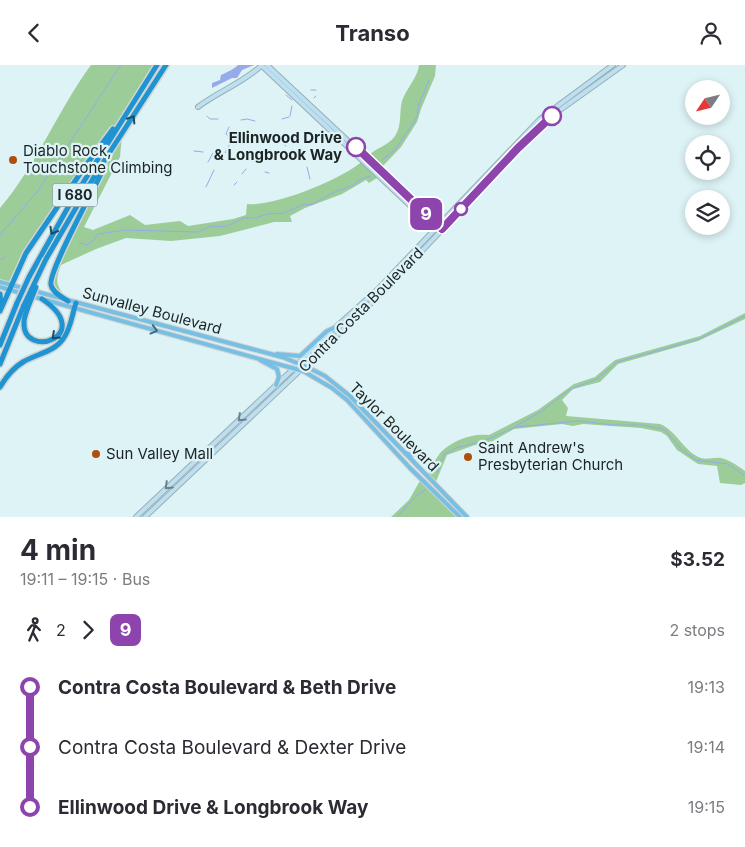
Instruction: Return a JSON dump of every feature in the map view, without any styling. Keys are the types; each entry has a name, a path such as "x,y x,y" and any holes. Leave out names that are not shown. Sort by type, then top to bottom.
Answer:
{"highway":[{"name":"I 680","path":"0,345 29,277 71,202 157,65"},
{"name":"I 680","path":"0,364 46,259 105,160 166,65"},
{"path":"0,310 26,253 108,136 125,116"},
{"path":"68,301 53,289 52,276 101,175 105,160"},
{"path":"0,294 0,310"},
{"path":"26,306 24,321 27,333 36,341 50,341 60,333 62,320 54,307 42,299"},
{"path":"0,387 16,367 48,351 62,341 68,330 75,306"}],"main road":[{"path":"198,107 215,95 245,79 261,65 436,227"},
{"path":"267,65 440,231"},
{"name":"Contra Costa Boulevard","path":"136,517 377,290 540,119 613,65"},
{"name":"Contra Costa Boulevard","path":"145,517 383,292 548,119 624,65"},
{"name":"Sunvalley Boulevard","path":"0,282 42,299 246,348 298,363"},
{"name":"Sunvalley Boulevard","path":"0,287 10,287 68,301 75,306 295,367"},
{"path":"273,355 300,356 327,331 336,327"},
{"path":"222,348 226,347 241,351 246,348"},
{"path":"248,355 276,368 279,377 276,385"},
{"name":"Taylor Boulevard","path":"298,363 325,376 350,397 467,517"},
{"name":"Taylor Boulevard","path":"295,367 323,382 347,400 410,468 460,517"},
{"path":"256,413 255,409 265,396"},
{"path":"404,453 411,455 419,451"}],"green space":[{"path":"91,65 157,65 133,105 78,177 35,241 11,285 0,282 0,208 25,174 68,100"},
{"path":"419,65 436,65 435,76 417,122 401,147 380,169 367,157 395,136 399,128 402,101"},
{"path":"122,135 120,157 84,227 93,230 130,215 145,225 180,221 188,226 233,219 246,215 247,204 274,201 308,190 341,175 364,160 380,176 369,183 366,180 342,194 305,208 290,216 292,222 274,222 220,236 171,241 126,238 96,249 61,265 57,280 61,292 68,301 53,289 52,276 105,160"},
{"path":"745,313 745,319 698,341 618,364 600,382 573,389 562,400 568,408 566,416 660,424 671,431 695,455 703,459 721,458 740,467 745,471 745,483 741,485 720,483 717,466 698,464 677,450 667,436 661,432 641,428 583,424 573,426 562,424 514,429 493,441 447,455 435,484 427,476 441,452 457,441 470,436 489,435 538,410 574,384 595,377 615,360 700,336"},
{"path":"421,479 460,517 391,517 409,500"}],"water":[{"path":"238,65 254,65 242,70 237,78 232,78 212,88 212,83 220,80 221,75"}],"waterway":[{"path":"0,235 37,192 121,65"},
{"path":"382,160 395,150 417,117 419,104 429,80"},
{"path":"311,90 316,90"},
{"path":"286,95 292,100"},
{"path":"290,116 292,106"},
{"path":"207,116 210,119 218,119"},
{"path":"282,119 289,117"},
{"path":"241,120 255,121"},
{"path":"225,153 232,140 226,134 229,127"},
{"path":"280,142 286,146"},
{"path":"293,149 296,152"},
{"path":"194,151 203,152"},
{"path":"208,162 213,153"},
{"path":"307,167 310,179"},
{"path":"242,174 246,169"},
{"path":"206,187 214,170"},
{"path":"265,172 269,173"},
{"path":"79,243 87,245 98,234 125,230 198,232 211,226 225,227 244,218 284,213 302,205 313,204 370,176"},
{"path":"234,185 237,182"},
{"path":"0,260 6,257"},
{"path":"516,426 542,411 569,390 597,379 617,362 699,339 745,316"},
{"path":"437,473 445,454 456,448 486,440 515,427 579,421 613,425 643,425 662,429 666,431 680,448 696,460 728,464 745,476"},
{"path":"397,517 415,497 425,490"}],"bus line":[{"name":"9","path":"356,147 442,229 518,148 552,116"}],"place":[{"name":"Ellinwood Drive & Longbrook Way","path":"356,147"},
{"name":"Diablo Rock, Touchstone Climbing","path":"13,160"},
{"name":"Sun Valley Mall","path":"96,454"},
{"name":"Saint Andrew's Presbyterian Church","path":"468,457"}]}
